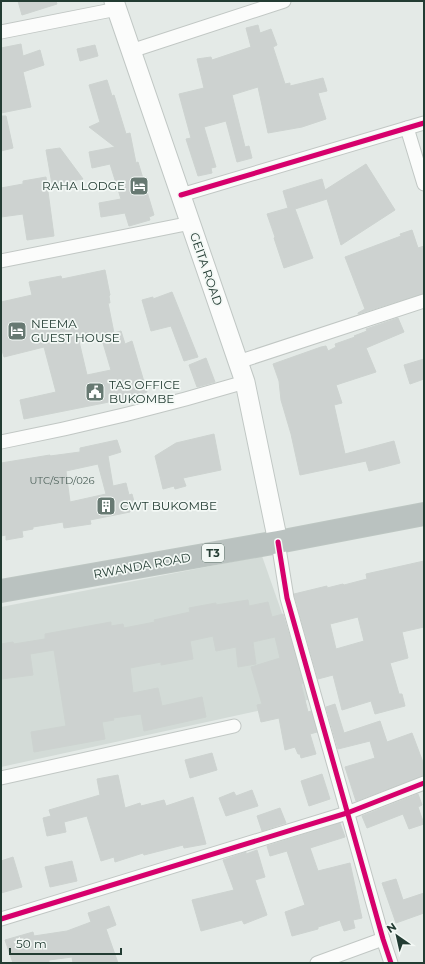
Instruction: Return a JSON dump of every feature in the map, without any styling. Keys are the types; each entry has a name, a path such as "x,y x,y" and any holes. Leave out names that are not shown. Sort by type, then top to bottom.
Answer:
{"highway":[{"name":"RWANDA ROAD","path":"1,591 278,542 424,514"}],"main road":[{"name":"GEITA ROAD","path":"116,5 245,382 278,542"}],"street":[{"path":"131,51 284,1"},
{"path":"1,32 116,5"},
{"path":"181,195 424,123"},
{"path":"407,128 424,184"},
{"path":"1,261 191,223"},
{"path":"238,362 424,301"},
{"path":"1,442 51,432 168,404 245,382"},
{"path":"278,542 287,598 347,813 391,963"},
{"path":"1,778 234,726"},
{"path":"1,919 347,813 424,783"},
{"path":"317,963 383,939"}],"shaded area":[{"path":"262,556 312,699 1,767 1,607"}],"building":[{"path":"18,1 56,1 57,4 22,15"},
{"path":"258,25 260,33 271,29 277,45 273,47 285,84 290,83 290,86 323,78 327,91 318,93 326,119 302,127 268,133 258,87 232,95 245,147 249,146 252,158 237,162 226,121 204,127 216,167 211,168 212,173 198,176 186,139 191,138 179,94 204,88 197,59 211,57 212,60 251,47 246,28"},
{"path":"21,44 23,56 40,50 44,65 23,72 31,107 1,113 1,48"},
{"path":"95,45 98,56 80,61 77,49"},
{"path":"107,80 112,96 114,95 126,134 130,133 136,163 138,162 154,215 149,217 150,220 129,226 125,213 101,217 99,203 121,199 110,164 92,168 89,152 115,147 89,127 100,122 89,85"},
{"path":"1,116 6,116 13,148 1,151"},
{"path":"60,148 83,179 52,184 46,150"},
{"path":"366,164 395,210 341,245 327,199 295,209 313,258 284,268 267,214 288,208 283,191 322,179 325,190"},
{"path":"46,177 54,236 27,240 23,214 1,217 1,188 23,184 23,181"},
{"path":"412,230 418,248 424,246 424,293 358,314 365,309 345,257 401,236 400,234"},
{"path":"105,270 110,295 110,303 108,303 114,333 121,331 125,344 132,341 147,392 119,401 24,419 20,400 56,392 44,347 4,357 1,347 1,302 32,295 29,282 61,276 62,279","holes":["100,333 111,370 87,375 78,337"]},
{"path":"172,292 198,357 184,361 171,326 151,331 142,300 153,297 153,299"},
{"path":"398,318 404,332 366,348 376,372 336,385 342,403 334,405 345,454 394,441 400,463 369,471 366,461 300,475 291,434 281,400 279,381 273,364 321,347 326,346 328,351 336,347 335,344 355,337 354,336 367,331 366,329"},
{"path":"206,358 215,382 197,387 189,365"},
{"path":"424,359 424,379 410,384 404,365"},
{"path":"214,434 221,470 183,478 186,486 175,489 174,486 163,489 155,456 176,443"},
{"path":"117,440 121,452 108,456 113,486 126,483 129,495 132,494 136,509 130,510 130,512 90,520 91,524 64,528 63,522 33,527 33,529 22,531 23,537 6,540 6,535 1,536 1,463 80,452 80,448","holes":["98,464 106,494 70,502 66,471"]},
{"path":"424,561 424,627 402,632 408,658 390,663 399,694 402,694 405,706 375,714 371,701 342,710 333,675 318,679 294,594 327,586 327,588 344,585 367,579 366,574","holes":["358,617 364,641 336,649 330,624"]},
{"path":"248,600 249,606 268,602 272,617 283,614 303,683 301,684 308,712 311,711 317,732 310,734 316,754 301,758 295,747 285,750 279,718 261,722 257,705 262,704 251,667 280,658 275,637 253,642 256,664 238,667 236,647 216,651 213,636 190,641 193,659 161,665 161,662 130,668 133,693 158,688 162,706 202,697 206,717 144,731 141,714 113,718 114,720 102,722 105,739 34,752 31,732 66,726 54,650 30,654 33,675 1,679 1,644 13,642 14,644 45,639 45,634 111,622 111,626 123,624 124,628 155,622 154,620 190,612 189,608 216,603 216,605"},
{"path":"335,704 344,733 380,721 387,742 412,733 424,765 424,775 356,801 345,767 375,758 370,741 338,749 326,707"},
{"path":"212,753 217,770 190,778 185,760"},
{"path":"322,774 330,799 309,806 301,781"},
{"path":"118,775 125,808 140,803 141,806 164,800 166,806 193,797 206,844 184,848 183,845 144,855 143,853 115,862 114,857 101,861 87,816 64,822 66,832 47,836 43,818 51,816 49,810 100,795 97,779"},
{"path":"252,790 258,806 226,816 219,798 234,792 236,796"},
{"path":"418,794 422,805 418,807 424,824 409,829 403,814 367,828 362,816"},
{"path":"280,808 286,823 262,831 257,816"},
{"path":"340,823 345,837 310,848 318,871 350,863 362,918 353,920 355,928 344,931 340,920 318,927 318,929 292,936 285,912 305,905 287,851 270,856 267,846"},
{"path":"257,850 265,877 255,880 267,915 244,924 242,920 201,931 192,900 234,890 223,860"},
{"path":"13,857 22,887 1,893 1,861"},
{"path":"72,861 77,881 50,887 45,867"},
{"path":"396,879 403,900 424,893 424,913 396,923 382,883"},
{"path":"109,906 116,925 106,929 118,963 73,963 72,957 49,960 49,963 13,963 5,940 33,932 34,936 67,931 91,922 88,913"}],"cycle path":[{"path":"181,195 424,123"},
{"path":"278,542 287,598 391,963"},
{"path":"1,919 347,813 424,783"}],"place":[{"name":"RAHA LODGE","path":"139,186"},
{"name":"NEEMA GUEST HOUSE","path":"17,331"},
{"name":"TAS OFFICE BUKOMBE","path":"95,392"},
{"name":"CWT BUKOMBE","path":"106,506"}]}
